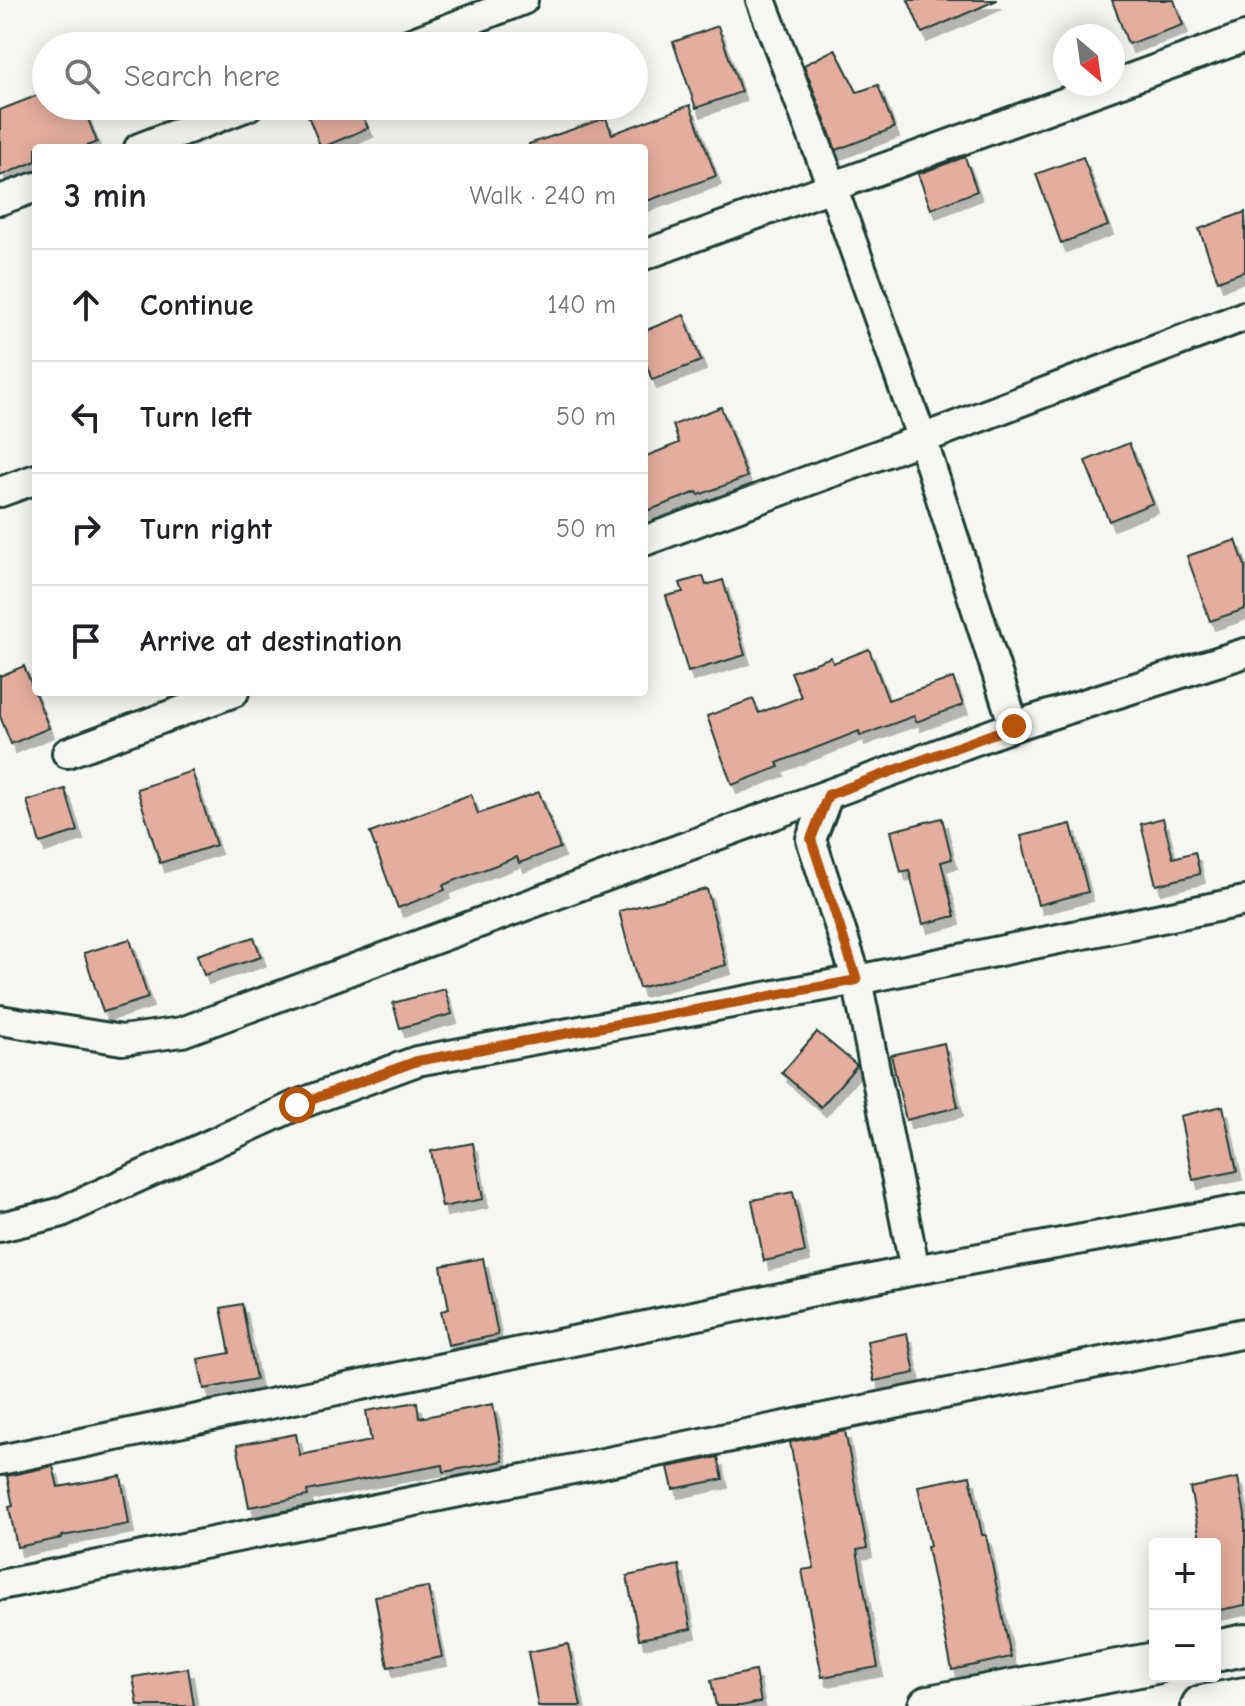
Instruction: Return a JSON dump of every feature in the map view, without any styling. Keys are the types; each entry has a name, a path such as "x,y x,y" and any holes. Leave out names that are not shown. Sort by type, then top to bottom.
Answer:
{"street":[{"path":"440,32 523,0"},
{"path":"761,0 832,186 922,439 1014,726"},
{"path":"648,254 1245,37"},
{"path":"149,144 212,120"},
{"path":"0,200 32,188"},
{"path":"648,540 1245,316"},
{"path":"0,492 32,480"},
{"path":"0,1020 122,1040 182,1032 1014,726 1245,653"},
{"path":"67,753 223,696"},
{"path":"828,795 811,839 857,980 915,1270"},
{"path":"0,1227 59,1213 297,1105 417,1061 857,980 1245,901"},
{"path":"0,1460 915,1270 1245,1209"},
{"path":"0,1585 1245,1333"},
{"path":"1221,1650 1245,1645"},
{"path":"929,1706 1149,1664"},
{"path":"1202,1706 1244,1701"}],"building":[{"path":"908,0 997,0 922,33"},
{"path":"1112,0 1174,0 1183,25 1128,44 1125,24 1121,24"},
{"path":"718,26 741,92 696,108 673,42"},
{"path":"835,49 857,92 878,85 894,128 836,150 804,65"},
{"path":"32,97 32,120 88,120 97,142 32,144 32,163 0,176 0,110"},
{"path":"690,105 716,176 648,201 648,144 529,144 600,120 607,120 612,134"},
{"path":"310,120 364,120 368,128 330,144 319,144"},
{"path":"965,157 977,191 931,209 918,174"},
{"path":"1083,157 1108,226 1061,243 1036,174"},
{"path":"1245,212 1245,271 1218,281 1199,229"},
{"path":"684,315 701,361 652,380 648,369 648,329"},
{"path":"721,407 747,477 648,510 648,455 679,443 673,425"},
{"path":"1129,443 1153,503 1109,521 1085,461"},
{"path":"1236,540 1245,566 1245,609 1210,621 1187,556"},
{"path":"703,576 706,585 723,580 745,655 688,672 666,596 683,592 680,583"},
{"path":"869,649 888,700 953,678 963,705 916,722 914,716 860,736 859,731 777,763 779,767 732,785 707,716 753,699 759,713 801,697 791,672 831,657 833,663"},
{"path":"24,666 32,686 32,696 36,696 49,728 11,744 0,716 0,676"},
{"path":"192,771 216,845 160,863 137,789"},
{"path":"65,789 78,831 40,843 27,801"},
{"path":"539,792 560,848 519,863 517,857 443,885 445,890 398,908 370,833 471,794 478,814"},
{"path":"942,818 952,859 941,862 955,916 923,924 909,870 901,872 891,831"},
{"path":"1163,818 1173,858 1195,852 1200,874 1156,885 1141,824"},
{"path":"1071,824 1088,892 1038,905 1021,836"},
{"path":"707,889 726,965 639,988 619,911"},
{"path":"254,937 261,957 204,975 197,955"},
{"path":"130,939 148,998 103,1012 84,953"},
{"path":"445,989 452,1014 400,1028 393,1003"},
{"path":"817,1032 857,1065 821,1107 782,1073"},
{"path":"944,1043 958,1107 906,1120 891,1055"},
{"path":"1223,1106 1237,1171 1193,1180 1180,1116"},
{"path":"473,1143 483,1199 442,1207 431,1151"},
{"path":"793,1192 805,1252 764,1261 752,1200"},
{"path":"483,1258 498,1335 448,1345 441,1311 449,1309 441,1266"},
{"path":"242,1304 256,1379 204,1389 198,1359 230,1353 221,1308"},
{"path":"907,1333 915,1373 874,1381 867,1341"},
{"path":"417,1402 419,1418 493,1404 503,1461 444,1472 443,1465 307,1491 308,1496 249,1507 237,1445 296,1434 300,1455 371,1441 366,1411"},
{"path":"845,1431 867,1548 857,1550 878,1667 822,1677 802,1570 814,1568 790,1442"},
{"path":"718,1457 723,1479 673,1489 668,1467"},
{"path":"53,1466 58,1487 121,1476 129,1524 17,1547 7,1476"},
{"path":"970,1476 982,1535 986,1535 1011,1657 952,1670 918,1486"},
{"path":"1238,1478 1245,1514 1245,1605 1221,1610 1221,1538 1200,1538 1190,1488"},
{"path":"679,1565 691,1629 639,1639 627,1576"},
{"path":"428,1587 442,1657 388,1667 375,1596"},
{"path":"568,1644 581,1706 538,1706 528,1652"},
{"path":"188,1668 194,1706 138,1706 133,1677"},
{"path":"755,1671 761,1702 716,1706 711,1680"}],"route":[{"path":"297,1105 417,1061 857,980 811,839 828,795 1014,726"}]}
